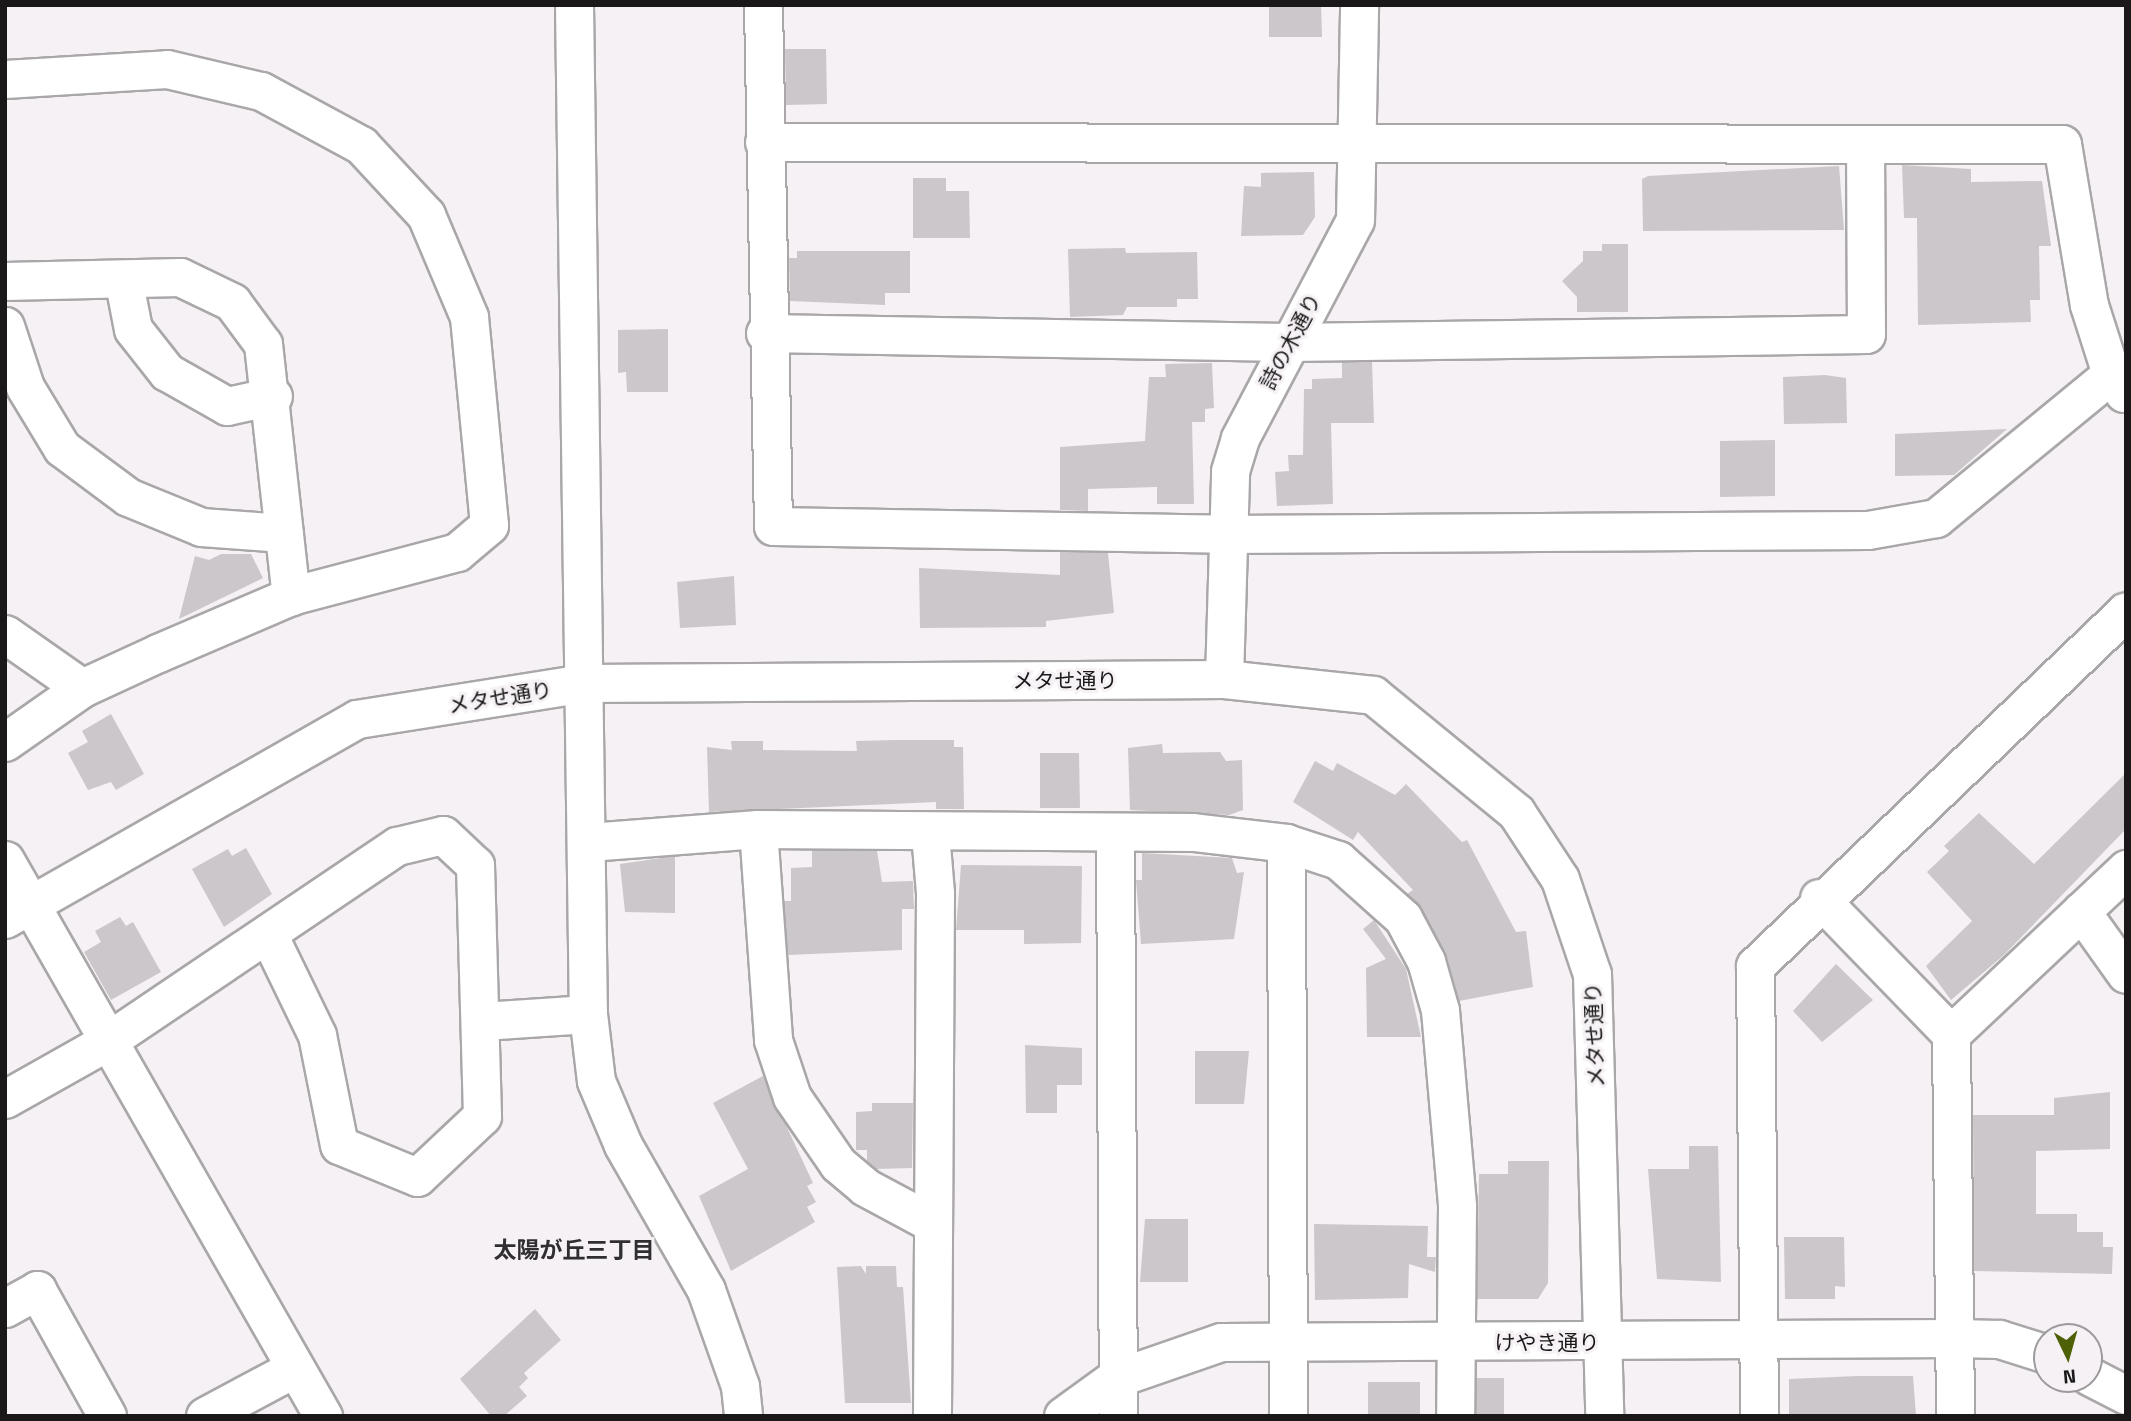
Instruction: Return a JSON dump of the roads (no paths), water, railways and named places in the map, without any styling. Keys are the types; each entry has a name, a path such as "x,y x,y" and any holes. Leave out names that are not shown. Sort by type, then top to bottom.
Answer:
{"street":[{"path":"574,5 584,683 589,842 588,1014 596,1081 623,1145 706,1290 740,1386 743,1416"},
{"path":"763,5 765,333 773,526 1224,534 1868,530 1936,518 2118,385 2089,305 2062,144 1360,147 764,142"},
{"name":"詩の木通り","path":"1224,679 1224,534 1240,438 1354,220 1360,147 1359,5"},
{"path":"5,79 167,69 261,91 361,145 425,215 470,317 489,525 457,552 290,596 82,688 5,742"},
{"path":"765,333 1289,342 1866,334 1865,144"},
{"path":"5,281 124,283 180,277 232,302 263,344 273,397 290,596"},
{"path":"124,283 133,329 167,372 227,406 273,397"},
{"path":"5,326 25,387 62,448 128,497 201,527 284,533"},
{"path":"1759,1416 1755,966 1819,898 2126,611"},
{"path":"5,634 82,688"},
{"name":"メタせ通り","path":"19,911 357,719 584,683 1224,679 1373,695 1516,812 1560,879 1592,974 1604,1416"},
{"path":"589,842 758,829 930,833 1193,832 1286,843 1338,860 1403,918 1426,961 1440,1010 1457,1206 1455,1416"},
{"path":"758,829 773,1041 792,1097 838,1164 865,1187 932,1223"},
{"path":"1115,832 1118,1416"},
{"path":"930,833 935,893 932,1416"},
{"path":"5,1099 106,1042 397,846 443,835 475,865 482,1021 482,1116 417,1177 339,1145 317,1035 268,934"},
{"path":"1286,843 1288,1416"},
{"path":"5,860 19,911 106,1042 323,1416"},
{"path":"1951,1034 2126,869"},
{"path":"1819,898 1951,1034 1955,1416"},
{"path":"2081,911 2126,974"},
{"path":"482,1021 588,1014"},
{"path":"5,1308 37,1290 107,1416"},
{"name":"けやき通り","path":"1063,1416 1118,1377 1221,1342 1287,1340 1456,1343 1956,1338 1999,1339 2033,1350"},
{"path":"205,1416 295,1367"},
{"path":"2103,1383 2126,1395"}],"district":[{"name":"太陽が丘三丁目","path":"574,1250"}]}
